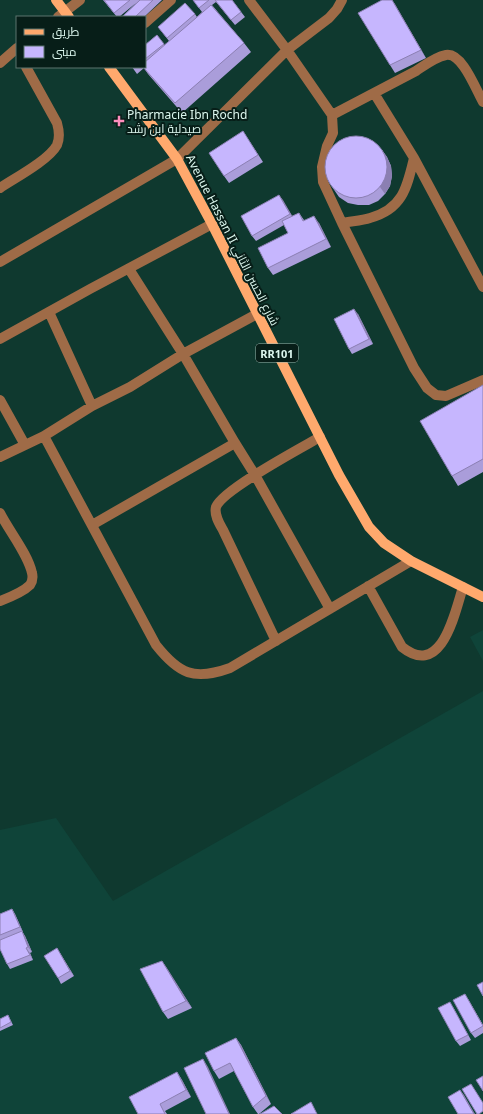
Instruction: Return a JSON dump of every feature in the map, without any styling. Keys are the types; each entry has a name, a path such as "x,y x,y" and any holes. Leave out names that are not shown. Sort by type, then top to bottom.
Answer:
{"main road":[{"path":"56,0 64,15"},
{"name":"Avenue Hassan II شارع الحسن الثاني","path":"111,68 177,159 212,224 358,511 369,527 384,544 411,561 483,597"}],"street":[{"path":"64,15 80,0"},
{"path":"146,22 171,0"},
{"path":"249,0 287,50 332,114 333,132 327,146 322,167 324,182 342,223 414,368 427,388 436,395 446,396 483,380"},
{"path":"0,262 177,159 287,50 329,18 342,0"},
{"path":"0,63 16,50"},
{"path":"332,114 416,72 428,62 447,55 453,55 462,61 483,102"},
{"path":"0,188 50,154 58,144 59,132 57,123 27,68"},
{"path":"374,93 414,158 483,287"},
{"path":"342,223 369,218 384,213 396,205 404,193 414,158"},
{"path":"0,339 212,224"},
{"path":"129,269 183,354 255,475 330,609"},
{"path":"49,312 92,406"},
{"path":"0,456 44,436 92,406 130,387 183,354 257,314"},
{"path":"0,400 25,445"},
{"path":"44,436 156,645 174,665 187,672 203,675 216,673 230,668 411,561"},
{"path":"276,641 220,525 215,511 224,497 255,475 320,437"},
{"path":"92,525 235,443"},
{"path":"0,513 22,551 32,574 32,580 29,585 0,601"},
{"path":"368,586 402,647 409,653 423,656 436,649 445,639 451,627 463,587"}],"shaded area":[{"path":"483,630 483,661 470,637"},
{"path":"483,691 483,1114 0,1114 0,830 56,818 113,901"}],"building":[{"path":"104,0 130,0 114,13"},
{"path":"140,0 153,0 136,16 123,16"},
{"path":"193,0 209,0 199,8"},
{"path":"215,0 232,0 241,12 231,20"},
{"path":"382,0 392,0 421,50 390,65 358,13"},
{"path":"185,3 195,14 167,38 158,27"},
{"path":"211,5 244,43 175,103 144,68 146,68 146,61"},
{"path":"157,35 164,44 146,58 146,44"},
{"path":"243,131 258,155 224,176 209,153"},
{"path":"356,136 368,138 378,145 385,155 387,167 385,179 378,189 368,196 356,198 344,196 334,189 327,179 325,167 327,155 334,145 344,138"},
{"path":"279,195 290,214 252,236 241,216"},
{"path":"299,213 303,221 314,216 326,239 268,268 258,248 288,233 282,221"},
{"path":"354,309 369,339 349,349 334,319"},
{"path":"483,385 483,459 452,476 420,421"},
{"path":"12,909 20,927 0,935 0,914"},
{"path":"22,931 28,947 26,948 30,955 7,964 0,949 0,940"},
{"path":"57,948 70,971 58,978 44,956"},
{"path":"162,961 186,1001 163,1012 140,969"},
{"path":"483,982 483,996 477,985"},
{"path":"465,994 483,1026 471,1033 453,1000"},
{"path":"450,1002 468,1035 456,1041 438,1008"},
{"path":"8,1015 11,1022 0,1028 0,1019"},
{"path":"236,1038 266,1096 253,1107 230,1063 214,1071 205,1053"},
{"path":"203,1059 229,1114 206,1114 184,1068"},
{"path":"177,1072 186,1090 160,1104 165,1114 138,1114 129,1097"},
{"path":"483,1076 483,1091 476,1080"},
{"path":"471,1084 483,1103 483,1111 479,1114 477,1114 462,1089"},
{"path":"460,1090 474,1114 458,1114 448,1097"},
{"path":"311,1102 317,1114 291,1114"},
{"path":"274,1106 282,1114 260,1114"}],"place":[{"name":"Pharmacie Ibn Rochd صيدلية ابن رشد","path":"119,121"}]}
